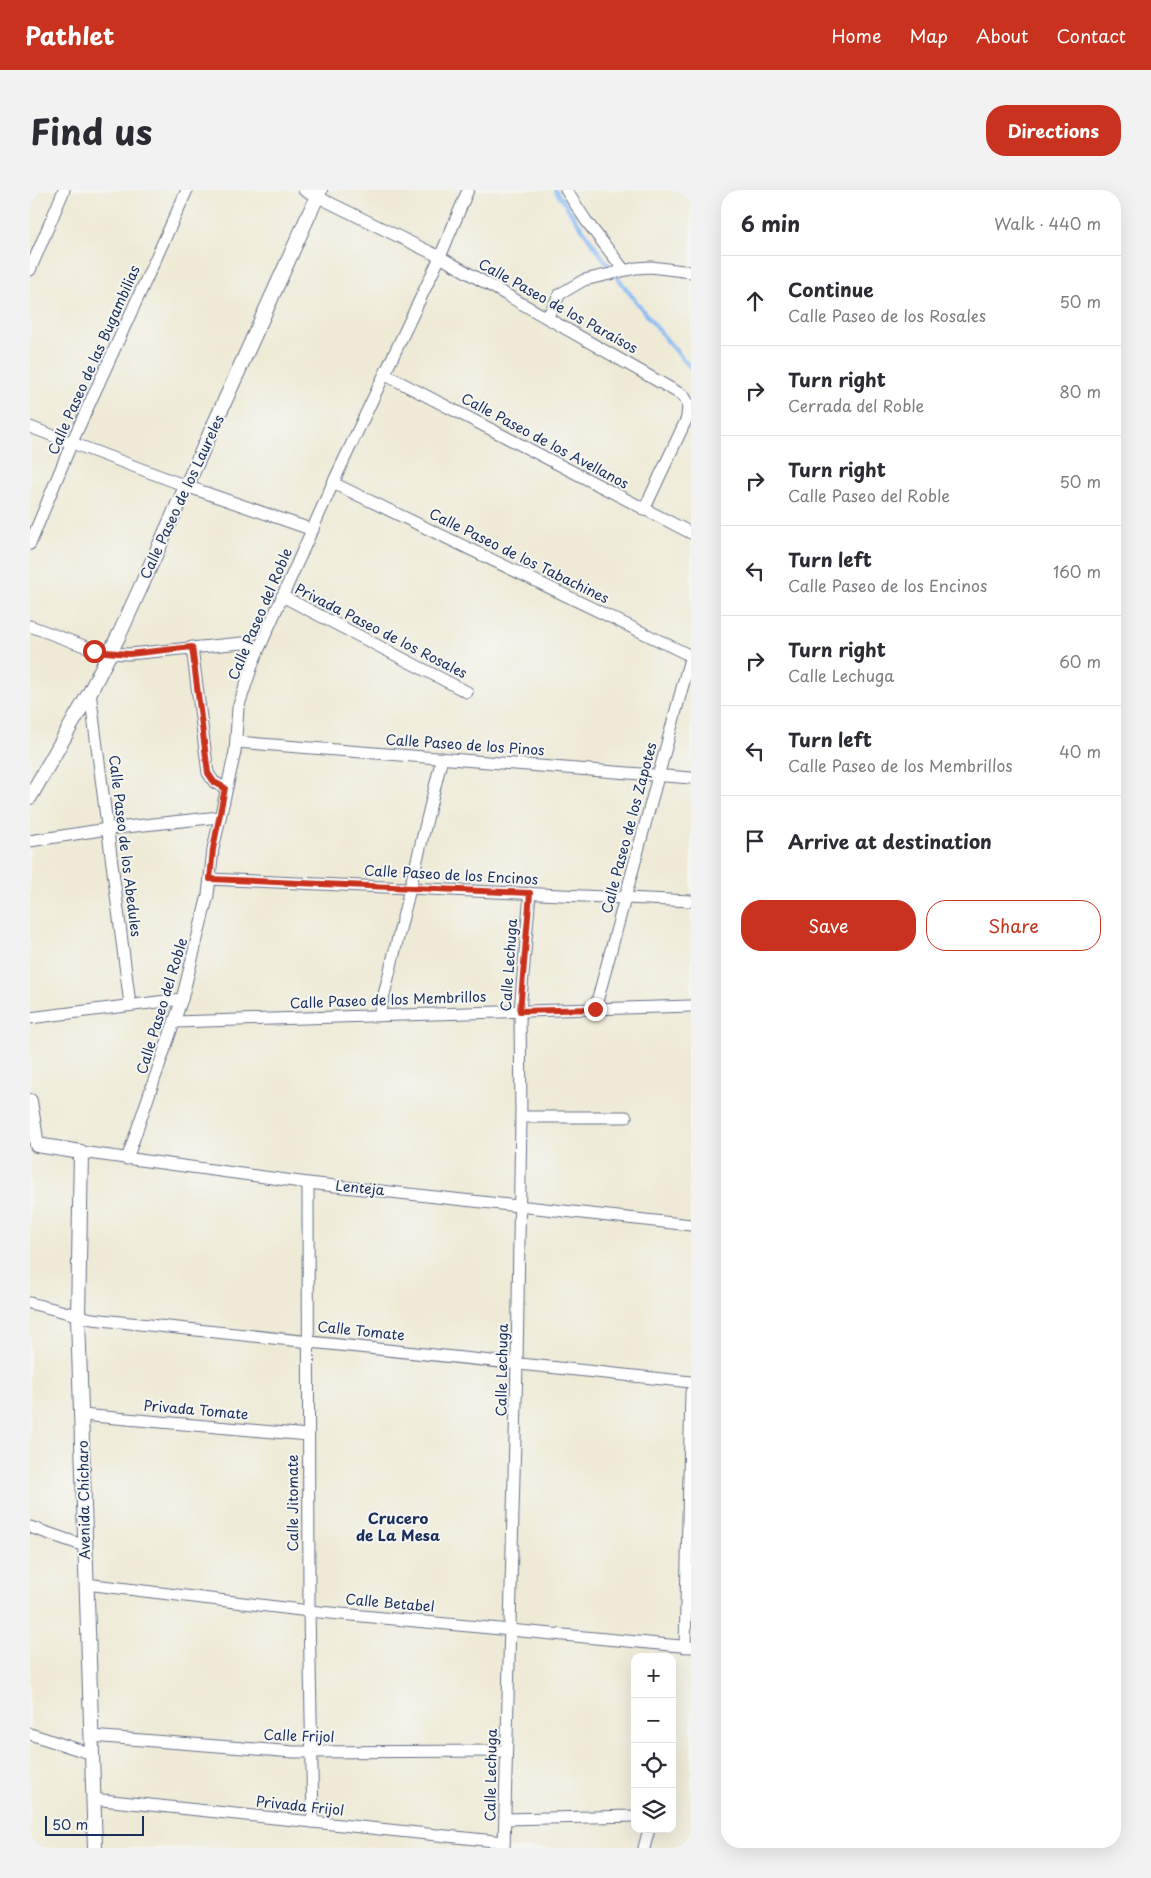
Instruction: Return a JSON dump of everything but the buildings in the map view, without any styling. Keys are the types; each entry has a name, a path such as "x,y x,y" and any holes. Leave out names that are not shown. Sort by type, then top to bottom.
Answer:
{"street":[{"path":"30,270 64,190"},
{"name":"Calle Paseo de las Bugambilias","path":"30,544 72,442 187,190"},
{"name":"Calle Paseo de los Paraísos","path":"304,190 319,193 440,257 679,392 688,403 687,418 644,510"},
{"name":"Calle Paseo del Roble","path":"127,1159 182,999 204,912 213,849 236,742 238,708 259,647 333,483 386,375 440,257 468,190"},
{"path":"566,190 623,270"},
{"name":"Calle Paseo de los Laureles","path":"30,797 90,692 109,654 319,193"},
{"path":"547,318 560,294 566,289 605,274 651,267 691,272"},
{"name":"Calle Paseo de los Avellanos","path":"386,375 691,533"},
{"path":"30,427 186,486 312,530"},
{"name":"Calle Paseo de los Tabachines","path":"333,483 691,655"},
{"name":"Privada Paseo de los Rosales","path":"282,596 467,692"},
{"path":"30,626 94,651 109,654 129,654 242,642 259,647"},
{"path":"192,647 208,773 214,782 225,788"},
{"name":"Calle Paseo de los Zapotes","path":"595,1009 691,655"},
{"name":"Calle Paseo de los Abedules","path":"90,692 130,1004"},
{"name":"Calle Paseo de los Pinos","path":"236,742 691,778"},
{"path":"379,1015 442,758"},
{"path":"30,841 108,829 220,817"},
{"name":"Calle Paseo de los Encinos","path":"210,879 626,896 691,901"},
{"name":"Calle Lechuga","path":"504,1845 517,1364 521,1117 520,1011 530,893"},
{"path":"30,1018 182,999"},
{"name":"Calle Paseo de los Membrillos","path":"175,1022 691,1006"},
{"path":"30,1101 33,1145"},
{"path":"521,1117 626,1117"},
{"name":"Lenteja","path":"33,1145 308,1183 691,1225"},
{"name":"Avenida Chícharo","path":"81,1152 78,1317 95,1848"},
{"name":"Calle Jitomate","path":"308,1183 309,1611 313,1822"},
{"name":"Calle Tomate","path":"30,1304 78,1317 691,1382"},
{"path":"688,1647 691,1392"},
{"name":"Privada Tomate","path":"82,1415 308,1434"},
{"path":"30,1527 85,1546"},
{"name":"Calle Betabel","path":"86,1584 309,1611 688,1647"},
{"path":"30,1734 92,1754"},
{"name":"Calle Frijol","path":"91,1736 312,1752 506,1752"},
{"name":"Privada Frijol","path":"93,1799 313,1822 504,1845"},
{"path":"505,1819 631,1816"},
{"path":"644,1848 648,1833"}],"waterway":[{"path":"555,190 620,281 691,368"}],"district":[{"name":"Crucero de La Mesa","path":"398,1528"}],"route":[{"path":"94,651 129,654 192,647 208,773 214,782 225,788 213,849 210,879 530,893 520,1011 595,1009"}]}
